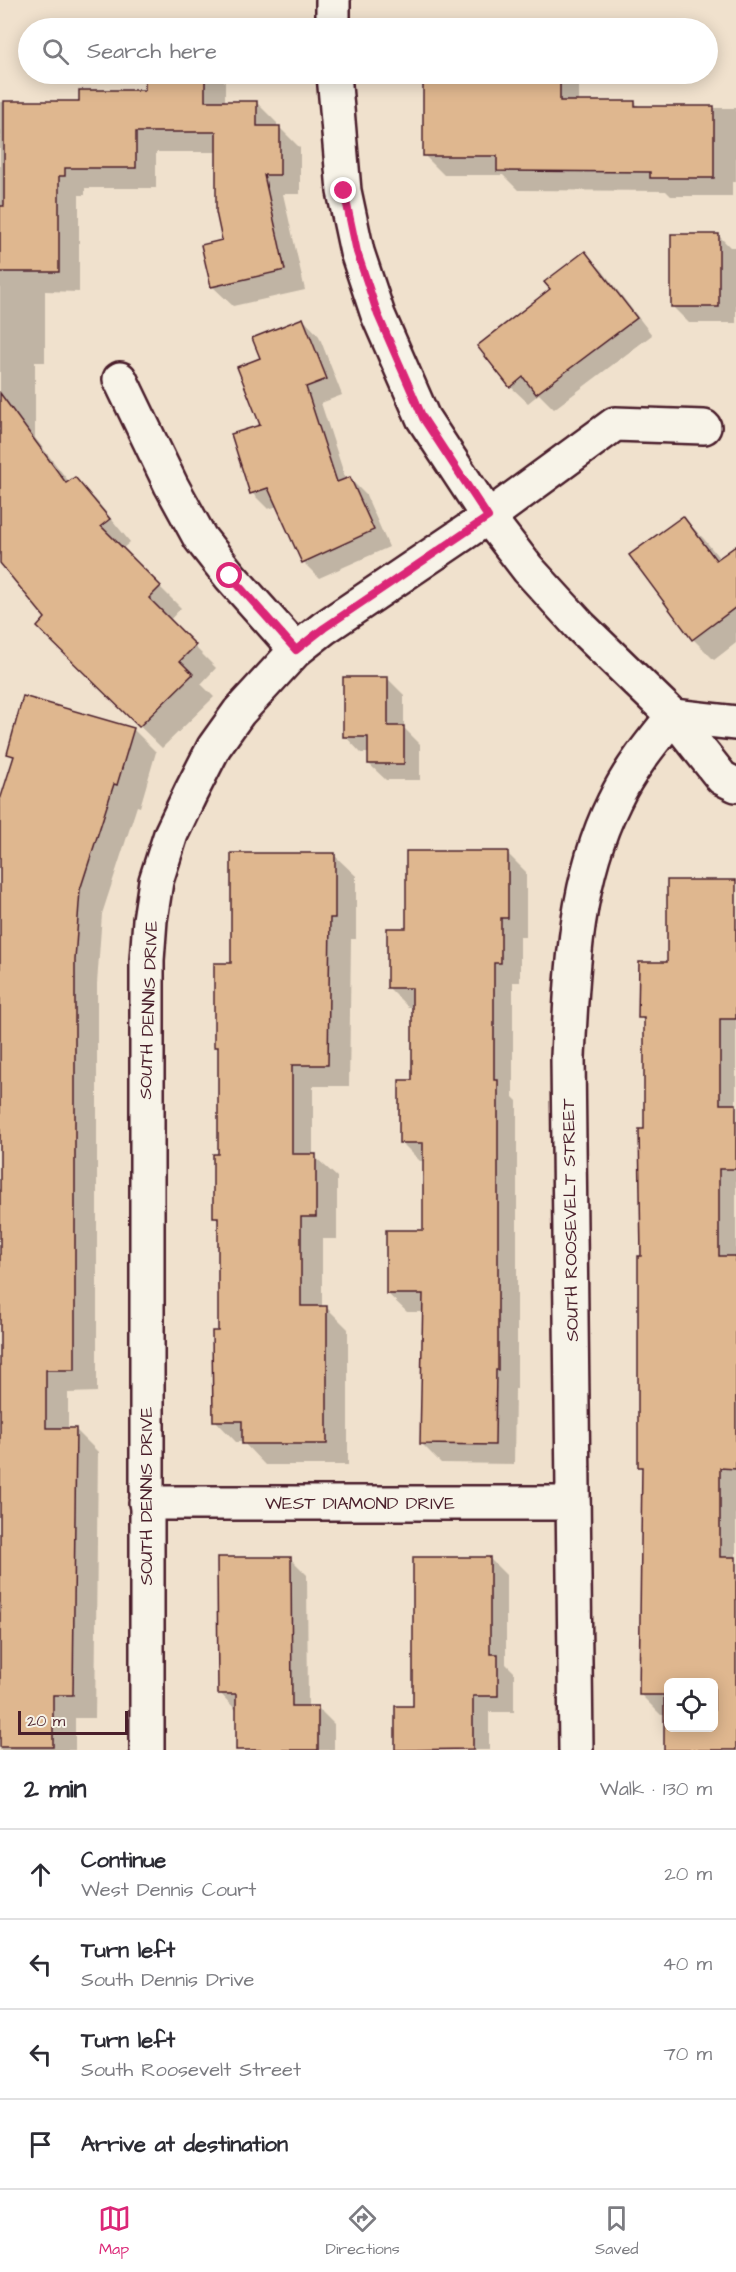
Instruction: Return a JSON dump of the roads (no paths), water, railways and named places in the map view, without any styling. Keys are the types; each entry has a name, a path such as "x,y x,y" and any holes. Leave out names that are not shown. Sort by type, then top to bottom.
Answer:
{"street":[{"path":"333,0 333,18"},
{"path":"335,84 344,191 357,252 378,315 423,418 488,517 528,569 581,627 673,716 722,778 736,785"},
{"path":"120,379 171,485 200,538 230,576 296,650"},
{"name":"SOUTH DENNIS DRIVE","path":"147,1750 146,993 150,920 156,881 171,834 214,747 239,712 296,650 324,628 488,517 615,424 704,427"},
{"path":"673,716 736,723"},
{"name":"SOUTH ROOSEVELT STREET","path":"576,1750 568,1057 571,992 581,903 613,803 643,753 673,716"},
{"name":"WEST DIAMOND DRIVE","path":"146,1503 573,1503"}]}
